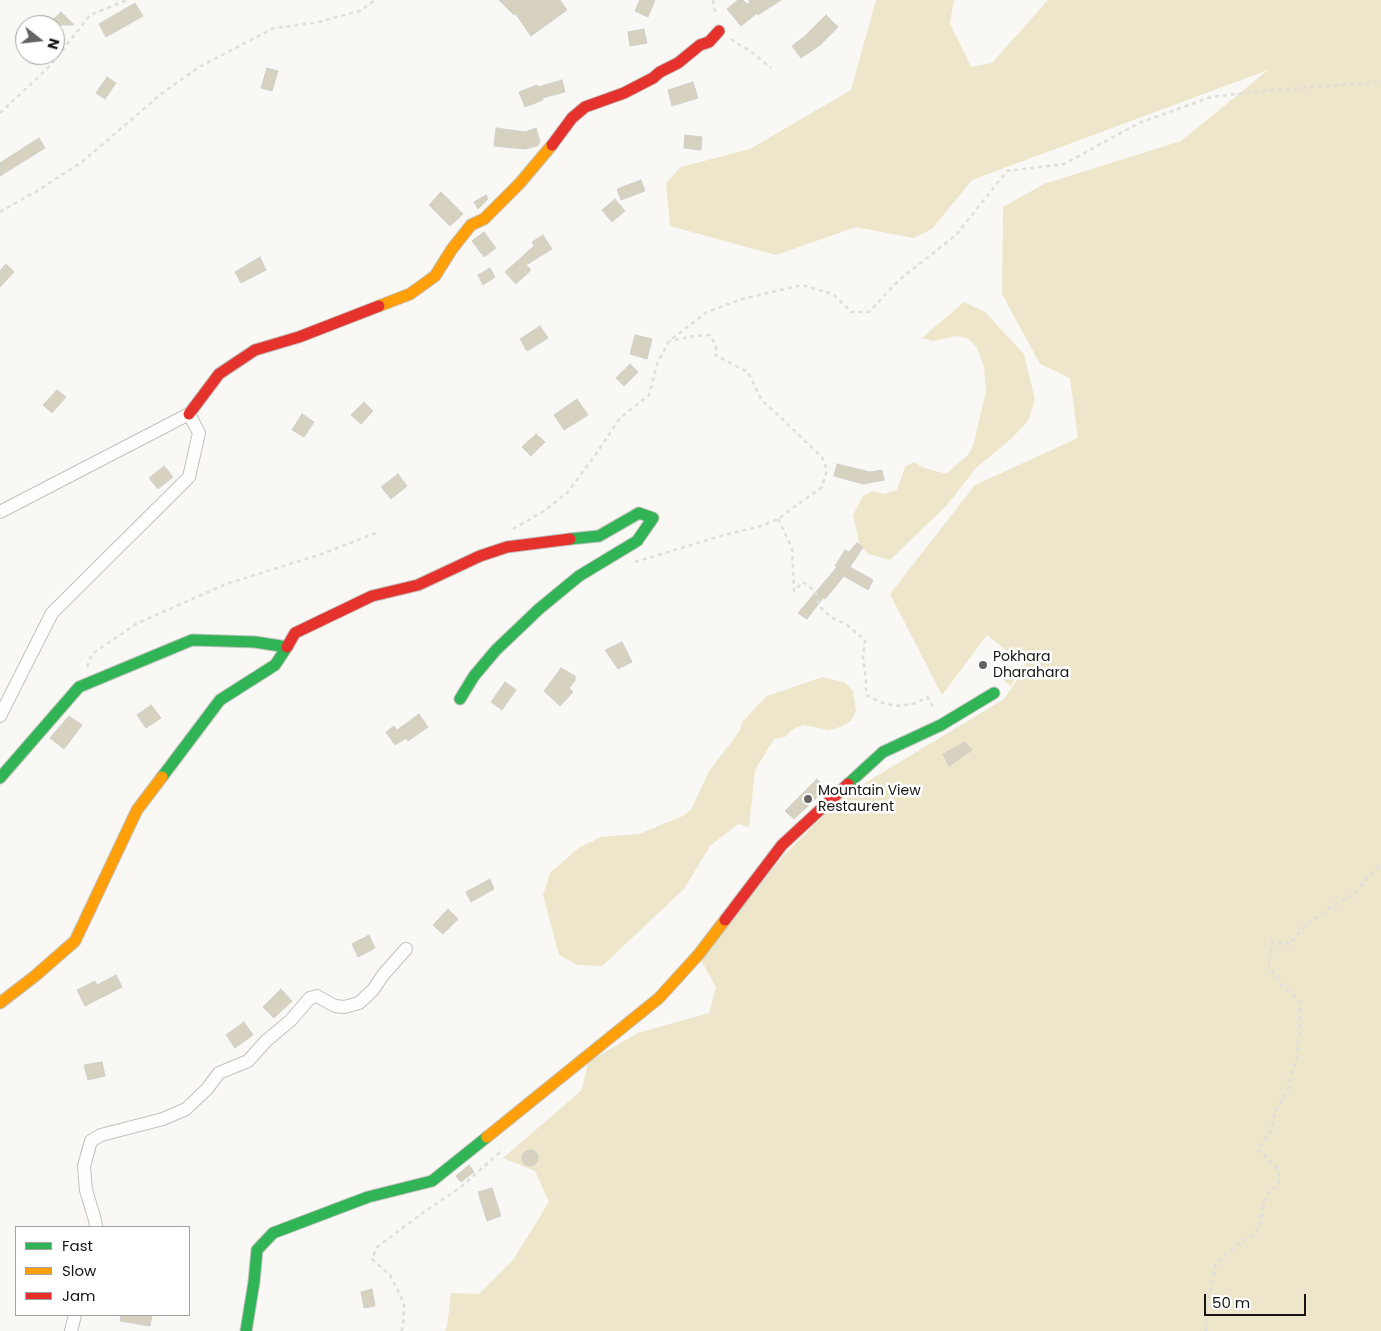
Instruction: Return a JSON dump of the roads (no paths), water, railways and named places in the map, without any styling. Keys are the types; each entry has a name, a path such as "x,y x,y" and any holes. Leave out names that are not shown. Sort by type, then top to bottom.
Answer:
{"street":[{"path":"0,512 189,414 219,374 255,350 299,337 419,289 435,276 452,249 471,225 484,219 509,194 552,145 572,118 585,107 624,93 653,78 660,72 678,63 700,45 709,42 719,32"},
{"path":"0,716 52,613 188,477 199,433 189,414"},
{"path":"0,1003 75,941 137,810 220,700 275,665 295,633 372,596 418,585 480,556 507,547 600,536 639,513 653,518 637,541 579,576 539,609 496,650 474,676 460,698"},
{"path":"0,778 79,687 192,640 255,642 287,647"},
{"path":"246,1331 257,1250 273,1233 302,1221 345,1208 368,1197 432,1180 659,998 699,954 782,845 883,752 941,725 994,693"},
{"path":"96,1226 86,1190 84,1166 92,1141 101,1135 163,1119 186,1109 207,1089 219,1073 248,1061 266,1041 291,1020 310,998 317,996 335,1006 344,1007 359,1002 373,990 406,949"},
{"path":"71,1331 75,1316"}],"place":[{"name":"Pokhara Dharahara","path":"983,665"},
{"name":"Mountain View Restaurent","path":"808,799"}]}
